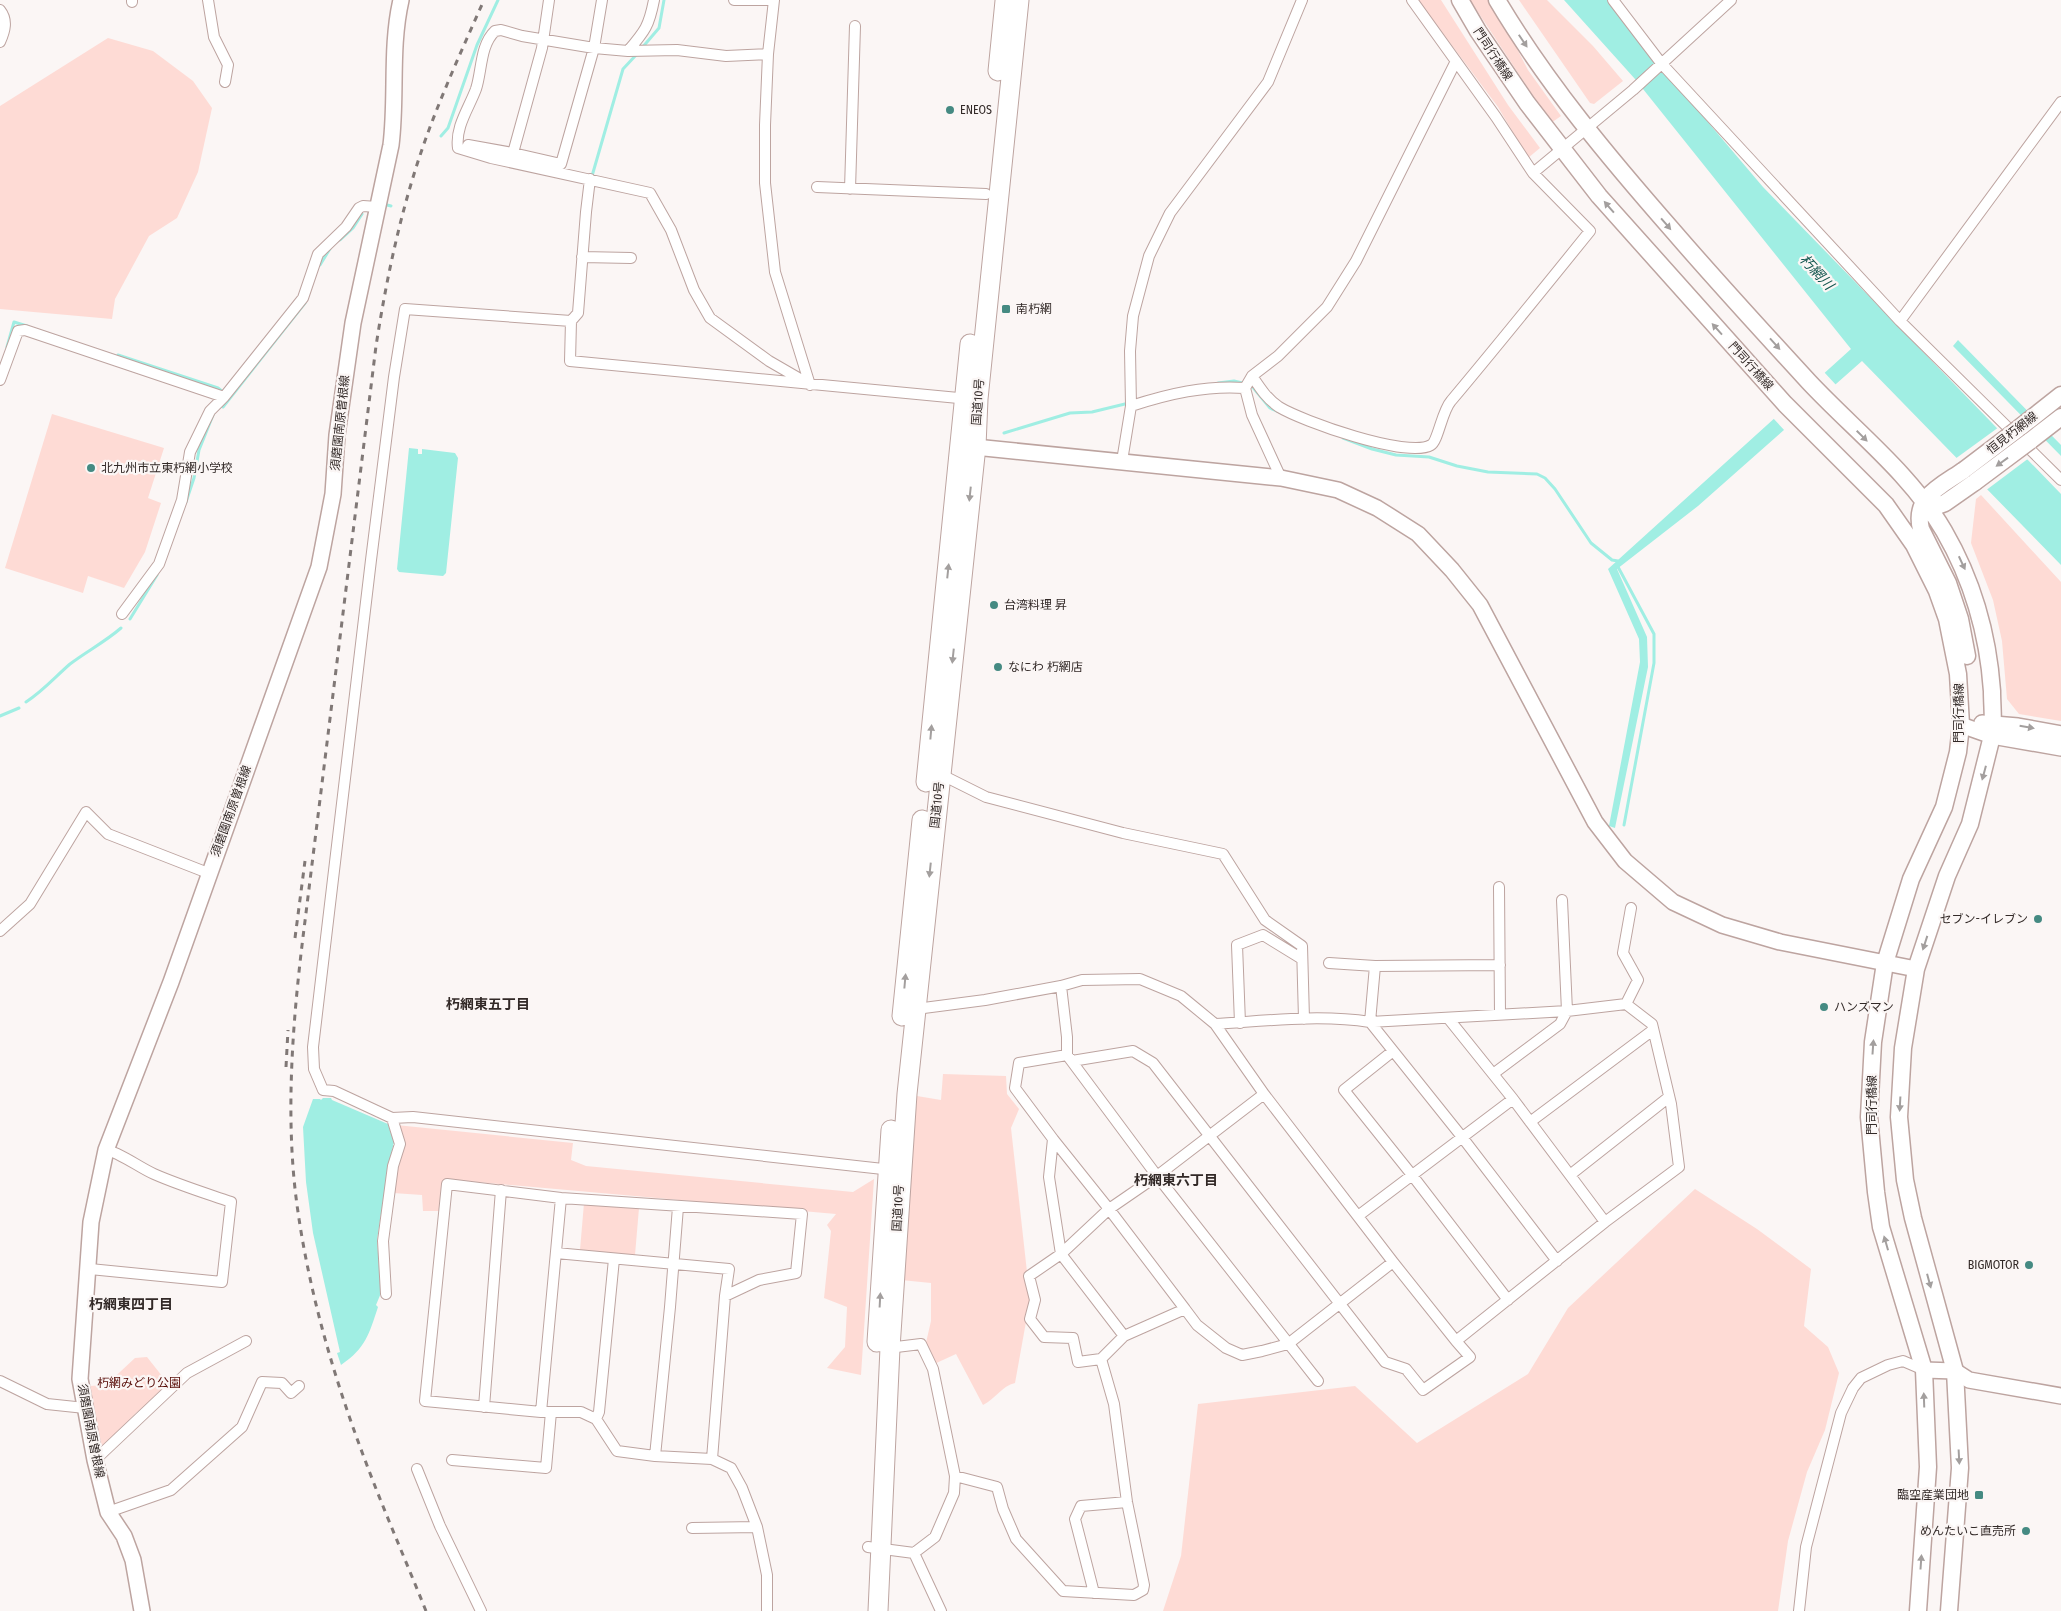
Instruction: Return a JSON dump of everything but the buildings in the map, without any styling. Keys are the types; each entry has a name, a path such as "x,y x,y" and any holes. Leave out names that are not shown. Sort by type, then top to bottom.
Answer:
{"highway":[{"name":"国道10号","path":"894,1170 916,1009 940,774 968,446 986,194 1006,0"},
{"name":"国道10号","path":"971,399 1019,0"},
{"name":"国道10号","path":"866,1611 874,1547 883,1348 894,1170 968,446"},
{"name":"国道10号","path":"874,1547 878,1611"}],"main road":[{"name":"須磨園南原曽根線","path":"142,1611 132,1560 124,1536 108,1512 95,1460 80,1379 90,1269 91,1222 106,1150 171,982 318,567 333,494 337,435 353,323 393,125 395,34 400,0"},
{"name":"門司行橋線","path":"1460,0 1506,73 1561,149 1642,246 1785,404 1886,505 1914,545 1937,591 1948,619 1958,674 1961,725 1958,752 1944,807 1912,879 1885,963 1873,1042 1870,1117 1881,1227 1924,1370 1928,1467 1918,1611"},
{"path":"1497,0 1533,56 1585,128 1676,234 1810,383 1907,481 1920,490 1940,496"},
{"name":"恒見朽網線","path":"1969,476 2018,430 2061,395"},
{"name":"恒見朽網線","path":"1969,476 2030,442 2061,417"},
{"path":"968,446 1281,478 1338,490 1377,508 1418,534 1452,570 1480,606 1595,822 1625,861 1673,902 1722,925 1780,942 1916,969"},
{"path":"1886,505 1901,512 1924,508 1969,476"},
{"path":"1907,481 1924,508 1942,528 1966,574 1983,623 1990,670 1993,730 1970,824 1946,876 1916,969 1903,1048 1899,1117 1904,1171 1913,1218 1955,1371 1960,1468 1949,1611"},
{"path":"1940,496 1942,528"},
{"path":"1924,508 1921,528 1948,583 1964,640 1969,689 1961,725 1993,730 2061,734"},
{"path":"1993,730 2061,748"},
{"path":"1924,1370 1955,1371 1970,1380 2061,1396"}],"street":[{"path":"208,0 214,37 228,65 225,82"},
{"path":"513,153 542,48 550,0"},
{"path":"458,148 468,145 561,164 594,48 602,0"},
{"path":"630,50 646,30 651,19 654,0"},
{"path":"734,0 774,0 768,54 765,184 775,272 810,385"},
{"path":"1122,461 1132,406 1130,351 1133,316 1149,256 1170,214 1268,82 1302,0"},
{"path":"1252,376 1263,393 1280,407 1320,425 1366,440 1402,448 1430,446 1435,441 1440,420 1448,404 1478,370 1590,231 1533,173 1412,0"},
{"path":"1613,0 1662,63 1900,321 2061,480"},
{"path":"1533,173 1632,90 1731,0"},
{"path":"0,10 4,15 5,22 5,31 0,42"},
{"path":"850,189 855,26"},
{"path":"458,148 458,130 476,88 483,54 492,34 501,30 594,48 646,51 676,50 726,56 768,54"},
{"path":"1281,478 1252,415 1245,388 1252,376 1278,356 1328,307 1356,261 1456,61"},
{"path":"1900,321 2061,102"},
{"path":"458,148 491,158 650,193 671,230 694,290 710,318 770,362 810,385"},
{"path":"590,180 578,313 571,321 570,361 971,399"},
{"path":"817,187 986,194"},
{"path":"122,614 159,564 182,500 190,452 210,411 224,397 303,298 318,254 346,227 359,208 363,206 377,209"},
{"path":"582,256 630,258"},
{"path":"571,321 405,309 394,377 371,560 313,1047 314,1069 323,1090 334,1092 392,1118 413,1117 894,1170"},
{"path":"0,380 5,353 18,331 25,330 224,397"},
{"path":"1132,406 1187,391 1227,386 1245,388"},
{"path":"940,774 986,797 1123,833 1223,854 1265,920 1302,946 1304,1019"},
{"path":"0,931 30,904 86,812 108,834 208,874"},
{"path":"1499,886 1500,1015"},
{"path":"1493,1074 1560,1024 1567,1011 1562,900"},
{"path":"1626,1004 1638,980 1623,953 1631,908"},
{"path":"1240,1023 1237,945 1263,935 1302,959"},
{"path":"1329,963 1375,966 1500,965"},
{"path":"1375,966 1370,1022 1462,1137 1557,1261"},
{"path":"916,1009 985,1000 1061,986 1082,980 1140,979 1181,996 1214,1024 1264,1094 1393,1262 1470,1357 1422,1390 1406,1369 1385,1362 1341,1304 1211,1135 1153,1063 1133,1051 1019,1063 1015,1088 1197,1325 1226,1348 1242,1355 1288,1344 1341,1304 1393,1262"},
{"path":"1061,986 1070,1058 1157,1176 1318,1381"},
{"path":"1214,1024 1304,1019 1350,1019 1370,1022 1567,1011 1626,1004 1652,1024 1669,1096 1679,1167 1605,1222 1456,1341"},
{"path":"1448,1018 1513,1099 1605,1222"},
{"path":"1530,1122 1653,1030"},
{"path":"1393,1051 1344,1090 1508,1300"},
{"path":"1185,1309 1124,1336 1101,1360 1078,1362 1073,1338 1044,1337 1030,1319 1035,1300 1029,1276 1061,1254 1109,1208 1157,1176 1264,1094"},
{"path":"1570,1175 1669,1096"},
{"path":"1358,1216 1513,1099"},
{"path":"386,1294 382,1240 393,1166 400,1144 392,1118"},
{"path":"1053,1139 1049,1177 1061,1254 1124,1336"},
{"path":"90,1269 222,1282 231,1202 176,1184 136,1166 113,1151 106,1150"},
{"path":"725,1296 759,1280 796,1273 802,1214 561,1198 447,1184 425,1401 546,1412 581,1412 596,1419 617,1451 655,1456 712,1459 731,1468 742,1488 757,1527 767,1576 767,1611"},
{"path":"484,1407 501,1190"},
{"path":"452,1460 546,1468 546,1412 561,1198"},
{"path":"655,1456 678,1207"},
{"path":"556,1253 729,1269 725,1296 712,1459"},
{"path":"596,1419 599,1412 614,1259"},
{"path":"95,1460 187,1373 246,1341"},
{"path":"874,1547 914,1553 935,1537 954,1493 956,1476 933,1368 921,1344 883,1348"},
{"path":"956,1476 997,1487 1016,1539 1063,1591 1134,1594 1143,1590 1144,1584 1127,1502 1115,1412 1101,1360"},
{"path":"1799,1611 1806,1547 1841,1413 1861,1378 1888,1365 1903,1361 1924,1370"},
{"path":"0,1381 47,1404 85,1408"},
{"path":"108,1512 171,1490 242,1427 262,1382 282,1383 291,1393 299,1386"},
{"path":"417,1469 440,1526 481,1611"},
{"path":"1094,1592 1075,1519 1081,1506 1127,1502"},
{"path":"692,1528 757,1527"},
{"path":"914,1553 941,1611"}],"green space":[{"path":"1418,0 1441,0 1508,105 1540,148 1528,158 1498,107"},
{"path":"1470,0 1488,0 1528,70 1561,116 1551,123"},
{"path":"1519,0 1547,0 1593,46 1623,81 1594,104 1590,103"},
{"path":"108,38 153,51 193,81 212,108 198,172 177,218 149,236 115,299 112,319 0,309 0,106"},
{"path":"52,414 164,448 148,498 161,503 145,552 124,588 88,576 83,593 5,568"},
{"path":"1981,495 2061,582 2061,721 2019,714 2007,699 2002,641 1993,600 1971,543 1976,499"},
{"path":"943,1074 1006,1076 1007,1094 1019,1109 1011,1128 1031,1294 1015,1383 1006,1387 983,1405 956,1354 932,1365 925,1347 931,1321 931,1283 901,1280 917,1096 941,1100"},
{"path":"396,1125 573,1143 571,1160 586,1166 853,1192 874,1179 861,1375 827,1368 845,1347 847,1307 824,1298 831,1231 827,1225 836,1214 444,1179 440,1211 423,1211 422,1195 393,1193"},
{"path":"1695,1189 1757,1229 1811,1269 1804,1326 1828,1347 1839,1373 1825,1430 1807,1472 1788,1541 1778,1611 1163,1611 1181,1556 1198,1404 1355,1386 1417,1443 1528,1374 1568,1308"},
{"path":"584,1203 639,1208 635,1255 580,1250"},
{"name":"朽網みどり公園","path":"147,1357 166,1381 161,1387 163,1391 136,1413 107,1443 101,1446 89,1386 106,1385 135,1358"}],"water":[{"name":"朽網川","path":"1564,0 1607,0 1634,35 1763,187 2061,494 2061,565 1862,361 1698,506 1617,569 1647,637 1648,667 1615,828 1609,826 1640,662 1639,639 1608,569 1851,349 1635,79"},
{"path":"1958,340 2061,445 2061,456 1953,346"},
{"path":"409,448 418,449 418,454 422,454 422,449 455,453 458,458 446,573 443,576 399,572 397,569"},
{"path":"323,1098 331,1098 388,1124 394,1142 377,1240 381,1293 376,1305 378,1307 366,1340 356,1353 341,1365 337,1353 340,1352 313,1233 306,1182 303,1127 313,1099 321,1100"}],"pier":[{"path":"1824,372 1837,386 1786,432 1773,418"},
{"path":"1999,427 2029,458 1985,491 1955,459"}],"waterway":[{"path":"441,136 448,128 477,45 498,0"},
{"path":"641,49 659,28 664,0"},
{"path":"592,176 623,69 637,54"},
{"path":"387,205 391,206"},
{"path":"340,240 353,228 362,214"},
{"path":"320,265 331,247"},
{"path":"223,407 305,303"},
{"path":"7,347 14,322 27,326"},
{"path":"118,355 218,388 223,392"},
{"path":"1218,383 1234,381 1251,385 1270,408 1279,412"},
{"path":"1004,433 1070,413 1092,412 1129,403"},
{"path":"186,502 194,478 199,450 213,415"},
{"path":"1343,438 1372,449 1396,455 1429,457 1457,466 1488,472 1537,474 1545,478 1555,489 1591,543 1612,560 1618,561"},
{"path":"1617,565 1654,634 1654,663 1624,825"},
{"path":"130,619 157,575"},
{"path":"26,702 70,664 121,628"},
{"path":"0,716 19,708"}],"railway":[{"path":"426,1611 354,1430 334,1369 309,1275 294,1176 291,1103 292,1066 301,957 376,346 385,293 396,240 417,163 439,103 484,0"},
{"path":"295,938 305,861"},
{"path":"286,1067 288,1030"}],"place":[{"name":"ENEOS","path":"950,110"},
{"name":"南朽網","path":"1006,309"},
{"name":"北九州市立東朽網小学校","path":"91,468"},
{"name":"台湾料理 昇","path":"994,605"},
{"name":"なにわ 朽網店","path":"998,667"},
{"name":"セブン-イレブン","path":"2038,919"},
{"name":"ハンズマン","path":"1824,1007"},
{"name":"BIGMOTOR","path":"2029,1265"},
{"name":"臨空産業団地","path":"1979,1495"},
{"name":"めんたいこ直売所","path":"2026,1531"}],"district":[{"name":"朽網東五丁目","path":"488,1004"},
{"name":"朽網東六丁目","path":"1176,1180"},
{"name":"朽網東四丁目","path":"131,1304"}]}
